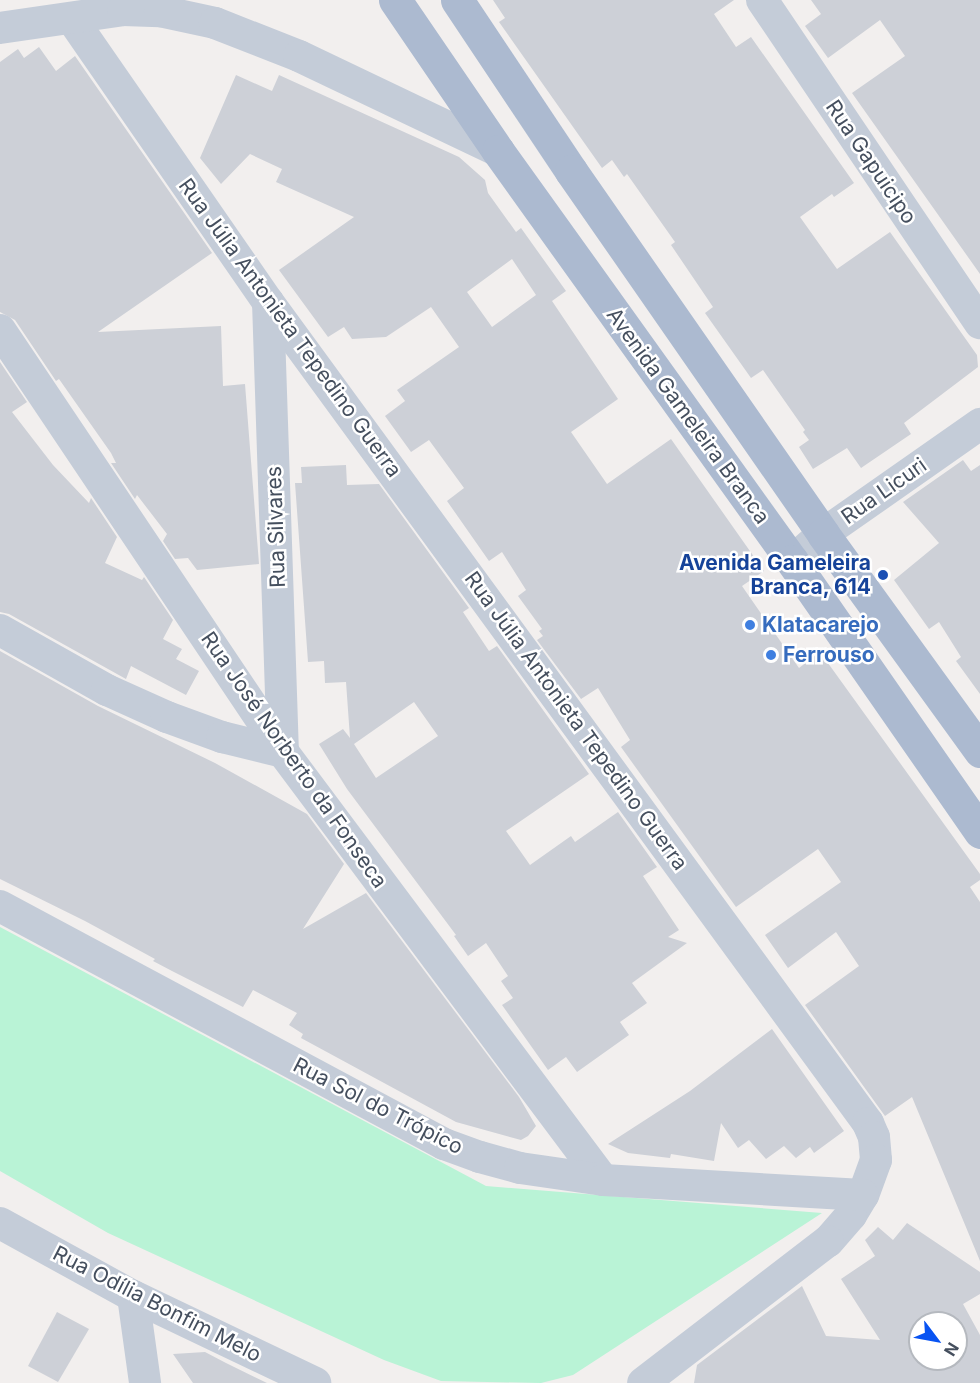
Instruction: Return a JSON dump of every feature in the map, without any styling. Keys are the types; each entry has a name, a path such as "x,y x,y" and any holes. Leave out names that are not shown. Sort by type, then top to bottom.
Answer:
{"main road":[{"name":"Avenida Gameleira Branca","path":"395,0 498,151 792,561 980,832"},
{"name":"Avenida Gameleira Branca","path":"457,0 571,171 823,534 980,751"},
{"path":"531,196 571,171"}],"street":[{"name":"Rua Gapuicipo","path":"762,0 980,323"},
{"path":"0,28 123,10 151,11 215,23 299,56 498,151"},
{"name":"Rua Júlia Antonieta Tepedino Guerra","path":"72,19 268,302 868,1123 874,1137 876,1160 863,1195 851,1215 828,1241 642,1383"},
{"name":"Rua Silvares","path":"268,302 283,752"},
{"name":"Rua José Norberto da Fonseca","path":"0,330 283,752 603,1180"},
{"name":"Rua Licuri","path":"792,561 823,534 980,424"},
{"path":"0,630 107,690 167,717 222,737 283,752"},
{"name":"Rua Sol do Trópico","path":"0,906 444,1144 520,1168 603,1180 863,1195"},
{"name":"Rua Odília Bonfim Melo","path":"0,1223 133,1296 315,1383"},
{"path":"133,1296 145,1383"}],"green space":[{"path":"0,927 486,1186 822,1213 573,1375 541,1383 441,1381 384,1360 108,1233 0,1171"}],"building":[{"path":"493,0 734,0 714,14 736,47 751,37 854,183 834,197 832,194 800,217 837,269 890,232 977,355 978,367 904,423 911,434 861,468 847,448 813,469 799,447 809,440 803,432 805,430 763,370 751,378 705,313 713,307 671,245 675,242 627,174 624,177 612,160 602,168 499,22 505,18"},
{"path":"811,0 980,0 980,274 852,93 905,56 880,20 828,58 805,26 821,14"},
{"path":"39,47 56,71 75,56 212,253 98,332 221,326 223,386 245,384 259,564 197,570 188,558 175,559 163,541 167,534 137,495 135,499 111,463 116,463 111,453 59,379 56,381 15,320 0,312 0,62 18,49 24,58"},
{"path":"236,75 272,91 279,75 459,157 485,180 488,193 516,232 521,228 566,291 552,301 618,399 571,432 607,484 671,439 764,571 742,586 799,668 820,652 980,874 980,880 970,887 980,902 980,1261 912,1097 885,1116 805,1005 859,966 836,932 788,968 765,935 841,882 818,849 736,907 621,747 630,740 598,688 581,699 537,640 543,636 539,631 542,629 518,596 526,590 502,552 489,561 447,501 464,488 429,440 411,452 385,416 405,401 397,390 459,347 431,307 386,337 352,339 344,327 328,337 279,270 354,217 276,182 282,169 250,154 221,184 200,158","holes":["512,259 536,295 492,327 467,292"]},
{"path":"0,362 27,402 12,412 53,465 89,503 91,498 117,537 105,563 142,580 144,577 173,620 163,639 182,649 176,659 199,671 186,695 131,666 126,679 9,614 0,612"},
{"path":"963,460 971,471 980,465 980,694 956,661 961,657 939,622 929,629 894,580 939,543 903,502"},
{"path":"346,465 347,485 379,484 469,608 463,612 489,651 497,646 589,774 506,831 530,865 571,836 575,842 618,812 657,867 643,876 679,930 668,937 687,943 632,983 647,1003 620,1022 629,1035 577,1072 566,1057 548,1070 502,1005 513,998 501,981 508,976 486,943 468,956 454,936 456,935 347,789 319,744 343,729 350,738 346,682 325,683 324,661 308,662 295,483 302,483 301,467","holes":["414,702 438,736 376,778 354,744"]},
{"path":"0,651 98,706 215,763 307,814 344,864 303,929 366,893 519,1097 536,1126 528,1136 521,1140 456,1122 301,1038 303,1034 289,1025 297,1013 253,990 243,1007 153,961 155,959 85,921 0,879"},
{"path":"772,1029 844,1131 814,1153 810,1147 796,1158 784,1146 766,1159 749,1140 738,1148 721,1123 714,1161 671,1154 670,1158 628,1153 608,1144 690,1091"},
{"path":"907,1223 980,1272 980,1294 963,1304 967,1311 908,1311 908,1371 968,1371 968,1313 980,1335 980,1383 694,1383 697,1365 802,1286 826,1336 880,1340 841,1279 875,1256 865,1240 878,1227 893,1240"},
{"path":"57,1312 89,1329 58,1382 28,1366"},
{"path":"205,1352 267,1383 193,1383 173,1354"}],"place":[{"name":"Avenida Gameleira Branca, 614","path":"883,575"},
{"name":"Klatacarejo","path":"750,625"},
{"name":"Ferrouso","path":"771,655"}]}
